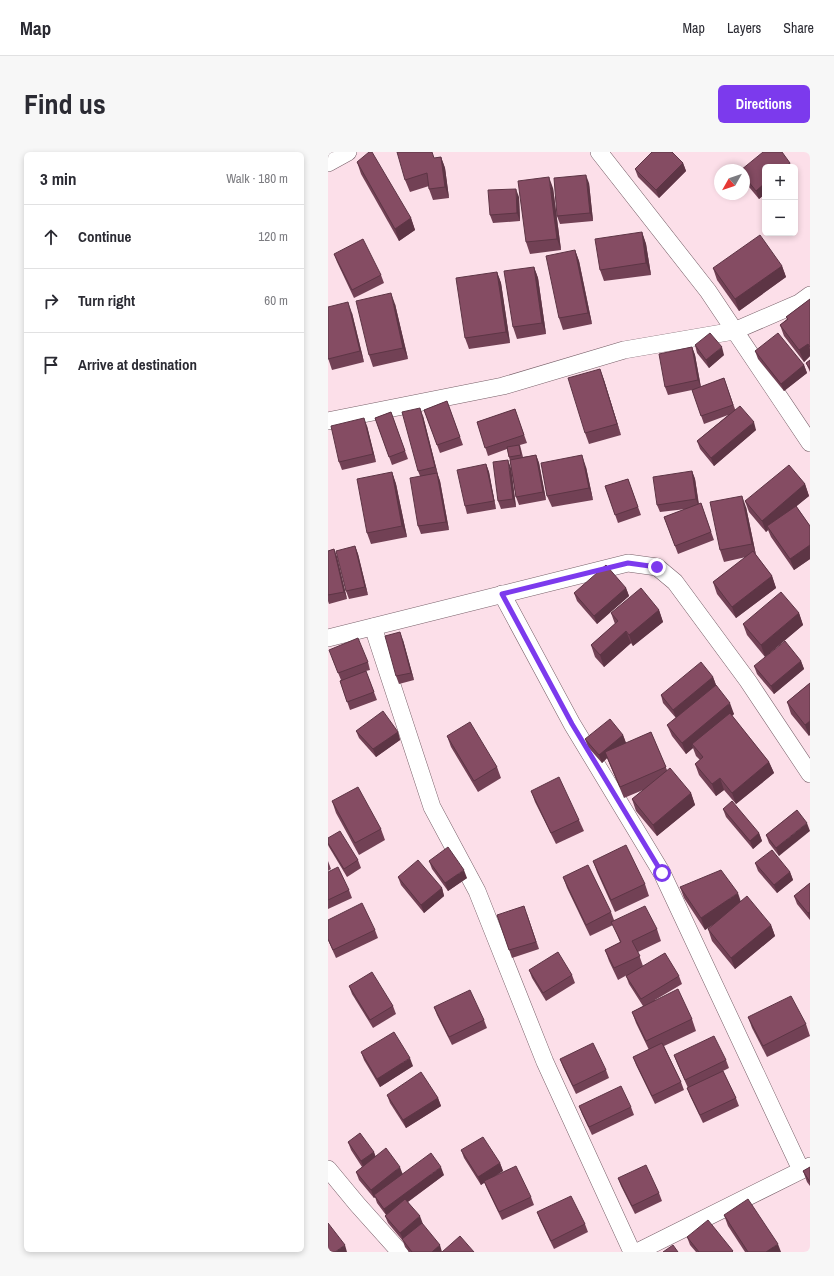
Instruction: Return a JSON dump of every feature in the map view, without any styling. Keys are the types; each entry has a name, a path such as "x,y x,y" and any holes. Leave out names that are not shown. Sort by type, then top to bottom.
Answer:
{"street":[{"path":"328,163 348,152"},
{"path":"599,152 708,291 734,331 804,423 810,443"},
{"path":"328,421 503,386 624,350 734,331 799,303 810,295"},
{"path":"328,638 628,563 657,567 675,582 748,680 810,774"},
{"path":"502,594 572,724 662,873 805,1168 637,1252"},
{"path":"373,627 432,807 477,890 545,1062 632,1252"},
{"path":"328,1169 356,1204 400,1252"}],"building":[{"path":"369,152 372,152 411,218 395,229 357,162"},
{"path":"397,152 432,152 434,158 441,157 445,187 429,189 427,173 405,180"},
{"path":"652,152 672,152 683,163 656,190 635,169"},
{"path":"763,152 782,152 790,163 762,164 762,186 756,191 750,184 750,164 748,164"},
{"path":"586,175 590,213 557,216 554,178"},
{"path":"549,177 557,239 526,242 518,181"},
{"path":"516,189 517,213 490,215 488,190"},
{"path":"642,232 646,263 600,270 595,239"},
{"path":"760,235 782,266 735,299 713,268"},
{"path":"363,239 381,275 352,290 334,254"},
{"path":"575,250 588,313 559,318 546,256"},
{"path":"534,267 542,323 513,327 504,271"},
{"path":"497,272 506,332 465,338 456,278"},
{"path":"391,293 403,348 369,355 356,301"},
{"path":"810,299 810,347 808,344 799,350 780,325 788,319 786,317"},
{"path":"348,302 360,351 328,359 328,307"},
{"path":"710,333 722,347 706,360 695,345"},
{"path":"778,333 804,365 781,384 755,351"},
{"path":"692,347 698,380 665,387 659,354"},
{"path":"810,360 810,369 806,363"},
{"path":"600,369 617,424 585,433 568,378"},
{"path":"724,378 733,405 701,416 692,390"},
{"path":"447,401 460,437 437,445 424,410"},
{"path":"740,406 754,422 711,458 697,441"},
{"path":"420,408 435,467 418,471 402,412"},
{"path":"515,409 524,435 485,448 477,422"},
{"path":"391,412 405,451 389,457 375,418"},
{"path":"364,418 373,454 339,462 331,426"},
{"path":"519,445 521,455 509,457 507,447"},
{"path":"536,455 543,492 516,497 510,460"},
{"path":"582,455 589,488 547,496 541,463"},
{"path":"508,460 513,499 498,501 493,462"},
{"path":"486,464 494,501 465,506 457,470"},
{"path":"789,465 805,484 762,521 745,501"},
{"path":"692,471 696,499 657,505 653,477"},
{"path":"392,472 402,526 367,533 357,479"},
{"path":"437,473 446,522 418,526 410,478"},
{"path":"628,479 638,507 615,515 605,486"},
{"path":"742,496 752,544 720,550 710,502"},
{"path":"701,503 711,532 675,546 664,517"},
{"path":"796,506 810,526 810,545 790,559 767,526"},
{"path":"355,546 365,587 346,591 336,551"},
{"path":"334,549 344,592 328,595 328,551"},
{"path":"753,551 772,576 732,607 713,582"},
{"path":"606,565 626,588 594,616 574,593"},
{"path":"641,588 659,610 629,635 626,631 600,655 591,645 618,621 611,613"},
{"path":"781,592 799,613 761,645 743,624"},
{"path":"400,632 411,673 396,676 385,636"},
{"path":"358,638 368,662 338,673 329,650"},
{"path":"785,641 801,661 771,686 754,666"},
{"path":"701,662 713,677 673,710 661,695"},
{"path":"366,671 374,692 347,702 340,681"},
{"path":"810,683 810,721 805,725 787,702"},
{"path":"716,685 730,703 682,743 667,725"},
{"path":"383,711 398,732 373,749 356,731"},
{"path":"730,713 769,762 732,793 720,778 712,784 695,764 703,757 692,744"},
{"path":"610,719 623,735 599,755 585,739"},
{"path":"470,722 497,767 474,781 447,736"},
{"path":"651,732 666,767 620,787 605,752"},
{"path":"670,768 691,793 653,825 632,799"},
{"path":"559,777 579,820 551,833 531,791"},
{"path":"358,787 381,829 355,843 332,801"},
{"path":"732,801 759,833 750,841 723,809"},
{"path":"797,810 807,823 776,848 766,835"},
{"path":"340,831 358,860 344,869 328,843 328,838"},
{"path":"626,845 645,884 611,900 593,861"},
{"path":"448,847 464,870 445,883 429,861"},
{"path":"772,850 790,872 774,885 755,863"},
{"path":"418,860 442,888 421,905 398,877"},
{"path":"588,865 611,912 586,925 563,877"},
{"path":"338,867 349,890 328,900 328,872"},
{"path":"721,870 738,893 701,918 680,887"},
{"path":"810,883 810,912 808,913 794,896"},
{"path":"747,896 771,925 731,958 708,929"},
{"path":"362,903 375,930 333,950 328,939 328,920"},
{"path":"524,906 536,942 509,950 497,915"},
{"path":"645,906 657,929 632,941 640,956 614,968 605,950 621,942 611,922"},
{"path":"558,952 572,975 543,993 529,970"},
{"path":"665,953 679,976 641,999 626,976"},
{"path":"372,972 393,1006 370,1020 349,986"},
{"path":"678,989 692,1019 646,1041 632,1012"},
{"path":"470,990 484,1020 449,1037 434,1007"},
{"path":"791,996 806,1024 763,1046 748,1017"},
{"path":"394,1032 410,1058 377,1079 361,1052"},
{"path":"714,1036 726,1060 685,1080 674,1055"},
{"path":"593,1043 606,1070 573,1086 560,1059"},
{"path":"662,1043 681,1082 652,1096 633,1057"},
{"path":"723,1071 736,1098 700,1115 687,1088"},
{"path":"421,1072 438,1098 403,1120 387,1095"},
{"path":"621,1086 631,1107 589,1127 579,1106"},
{"path":"360,1133 374,1152 361,1161 348,1142"},
{"path":"483,1137 500,1163 478,1177 461,1150"},
{"path":"386,1148 400,1167 371,1190 356,1172"},
{"path":"431,1153 441,1167 384,1209 374,1195"},
{"path":"646,1165 659,1193 632,1206 618,1178"},
{"path":"516,1166 531,1197 499,1212 484,1181"},
{"path":"810,1167 810,1182 803,1171"},
{"path":"571,1196 585,1224 551,1241 537,1212"},
{"path":"405,1199 420,1216 400,1233 385,1216"},
{"path":"748,1199 778,1244 766,1252 748,1252 724,1215"},
{"path":"708,1220 733,1251 732,1252 699,1252 687,1237"},
{"path":"328,1223 345,1245 335,1252 328,1252"},
{"path":"422,1223 440,1245 432,1252 412,1252 402,1239"},
{"path":"460,1236 474,1252 442,1252"},
{"path":"673,1245 678,1252 663,1252"}],"route":[{"path":"657,567 628,563 502,594 572,724 662,873"}]}
